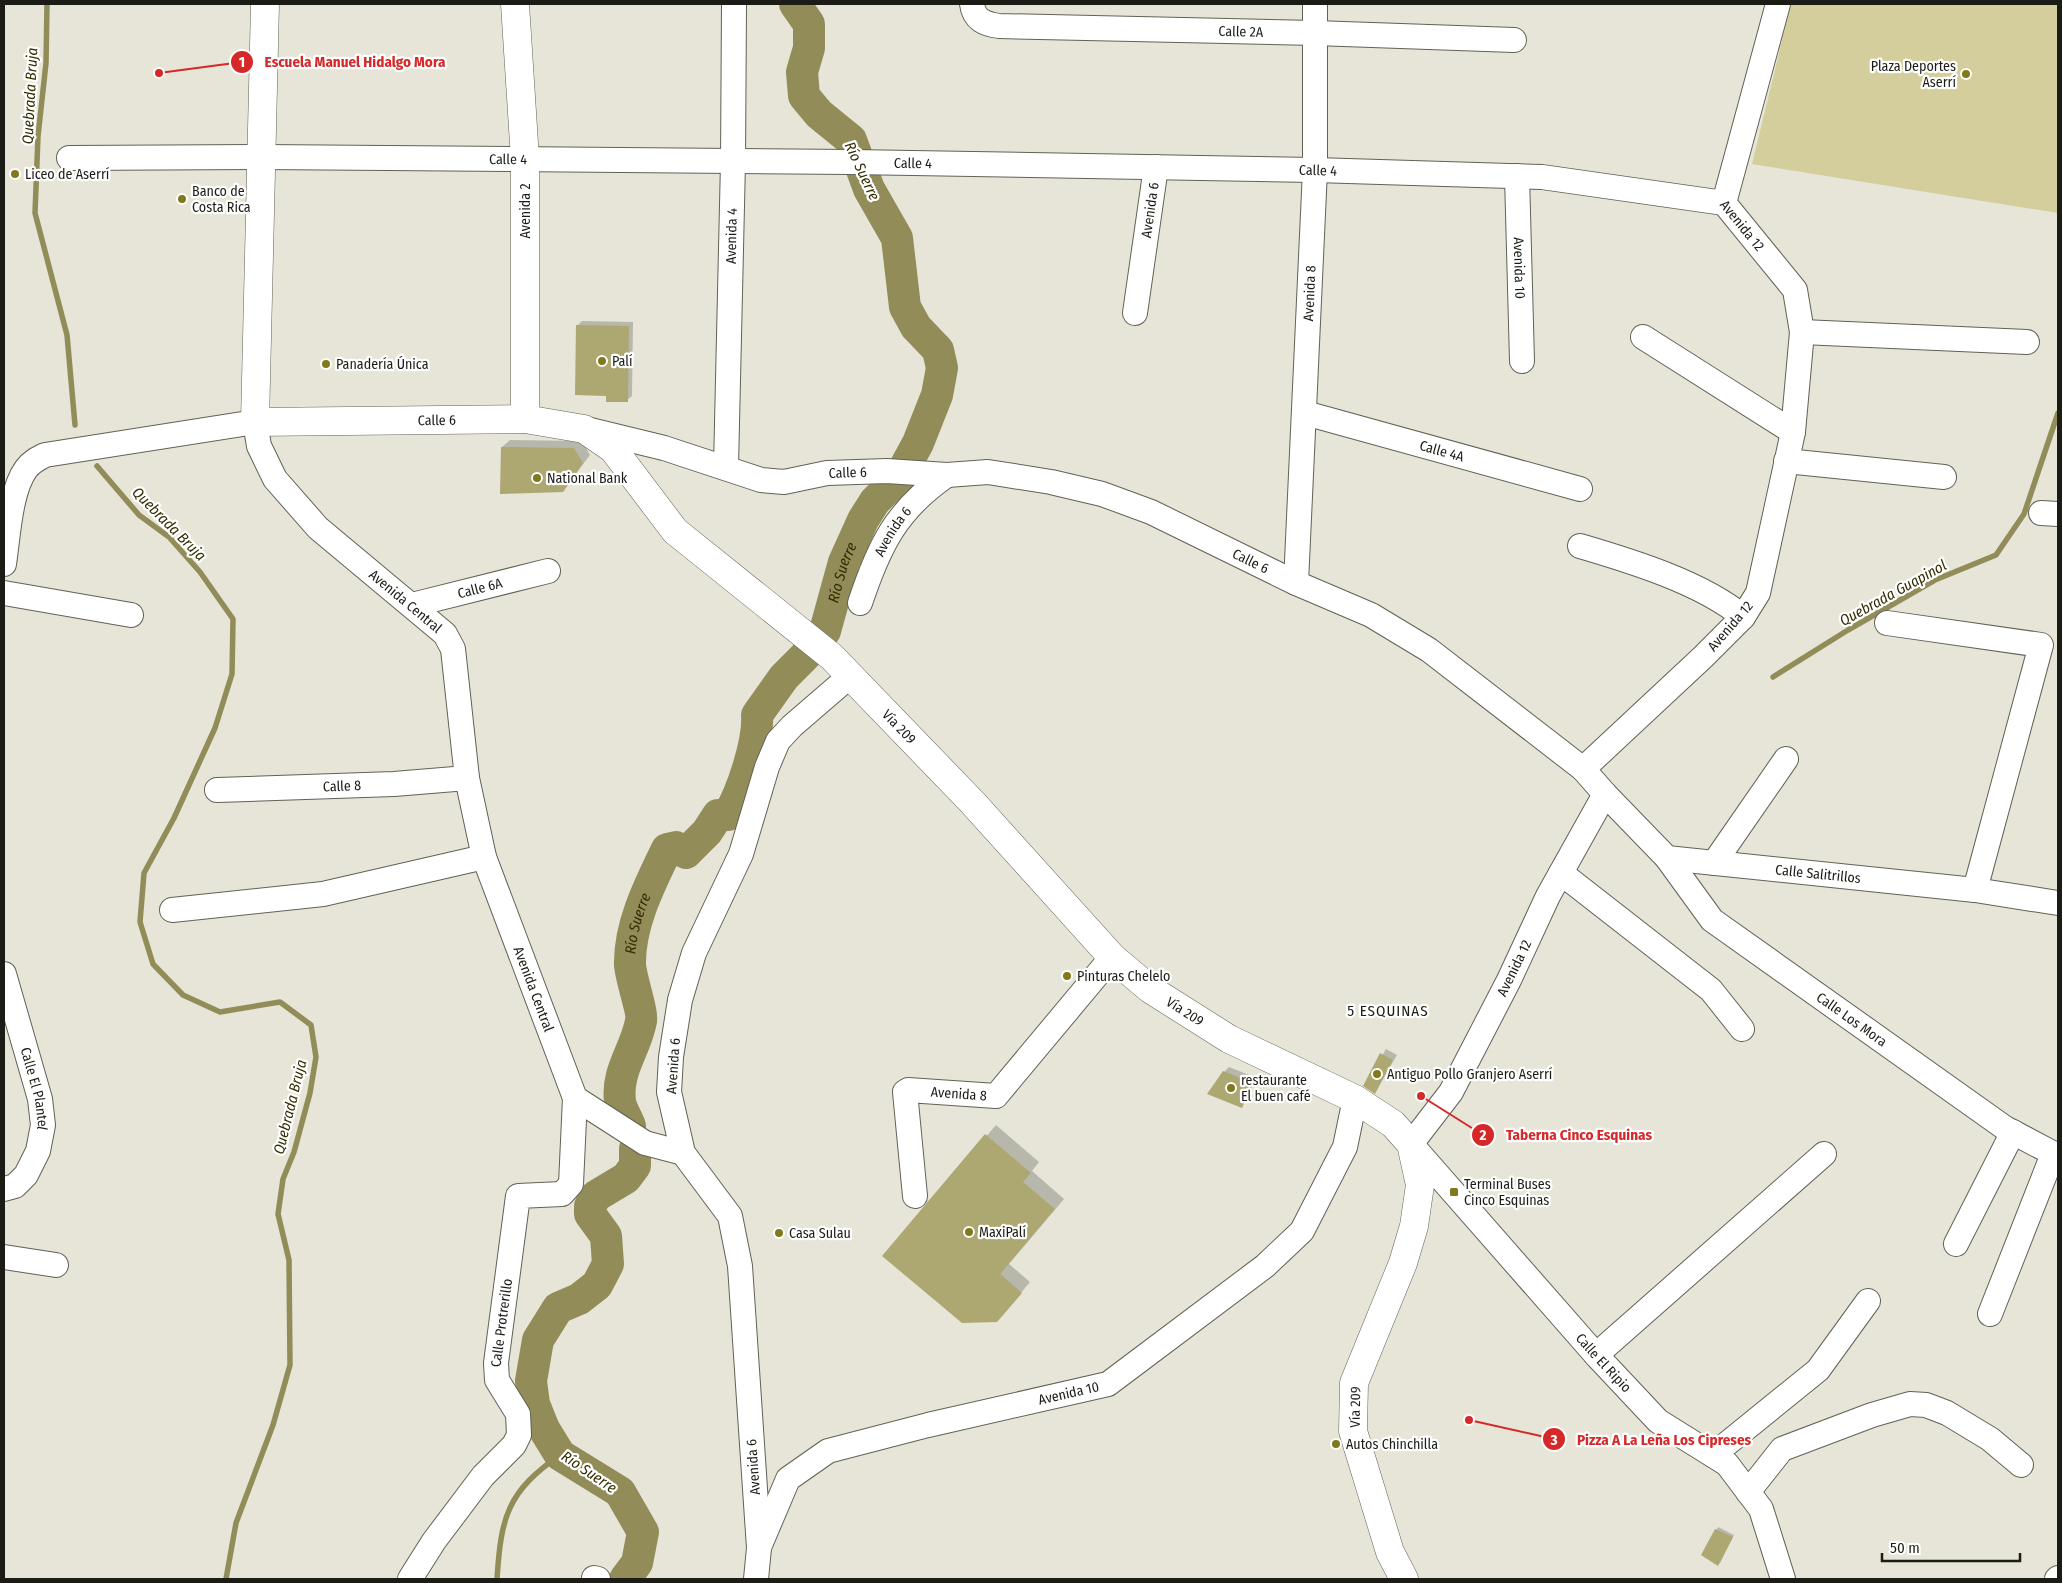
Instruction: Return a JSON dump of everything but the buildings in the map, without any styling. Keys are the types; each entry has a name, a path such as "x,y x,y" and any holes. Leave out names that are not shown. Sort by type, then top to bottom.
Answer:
{"main road":[{"name":"Avenida Central","path":"254,422 265,4"},
{"name":"Avenida 2","path":"515,4 526,159 525,419"},
{"name":"Calle 6","path":"254,422 525,419 584,429"},
{"name":"Vía 209","path":"584,429 613,449 675,531 826,651 973,803 1112,957 1150,989 1229,1039 1355,1099 1393,1124 1411,1144 1420,1185 1414,1226 1403,1263 1354,1383 1353,1430 1390,1552 1404,1579"}],"street":[{"name":"Avenida 4","path":"726,467 733,162 734,4"},
{"name":"Avenida 8","path":"1296,583 1315,170 1315,4"},
{"name":"Avenida 12","path":"1583,769 1743,617 1758,593 1793,432 1802,332 1796,290 1724,203 1778,4"},
{"name":"Calle 2A","path":"972,8 984,24 1000,26 1315,33 1514,40"},
{"name":"Calle 4","path":"69,158 262,157 880,162 1315,170 1542,177 1724,203"},
{"name":"Avenida 6","path":"1135,313 1156,167"},
{"name":"Avenida 10","path":"1517,176 1522,361"},
{"path":"1802,332 2027,342"},
{"path":"1643,337 1793,432"},
{"name":"Calle 4A","path":"1305,413 1580,489"},
{"name":"Calle 6","path":"4,564 19,482 26,469 34,460 45,456 254,422"},
{"name":"Avenida Central","path":"254,422 259,446 275,479 318,528 445,634 453,649 467,778 484,857 575,1098"},
{"name":"Calle 6","path":"584,429 664,448 761,480 784,482 827,473 887,471 947,475 988,472 1051,482 1102,494 1151,512 1296,583 1371,615 1429,650 1583,769"},
{"path":"1786,461 1944,477"},
{"name":"Avenida 6","path":"860,602 873,563 892,529 909,505 947,475"},
{"path":"1580,546 1623,559 1690,586 1729,605 1743,617"},
{"name":"Calle 6A","path":"412,605 548,571"},
{"path":"4,593 131,615"},
{"path":"1887,623 2041,644 1975,890"},
{"name":"Avenida 6","path":"759,1548 740,1266 730,1216 683,1152 669,1092 671,1057 680,1000 694,953 741,854 767,767 778,741 850,676"},
{"path":"1714,863 1786,760"},
{"path":"1583,769 1666,858"},
{"name":"Calle 8","path":"217,790 394,784 467,778"},
{"name":"Avenida 12","path":"1411,1144 1451,1092 1509,980 1561,873 1605,794"},
{"path":"172,910 323,894 484,857"},
{"name":"Calle Salitrillos","path":"1666,858 1975,890 2058,903"},
{"name":"Calle Los Mora","path":"1666,858 1712,920 1878,1040 2014,1132 2056,1155"},
{"path":"1561,873 1711,990 1742,1029"},
{"name":"Avenida 8","path":"914,1196 905,1092 908,1090 996,1096 1112,957"},
{"name":"Calle El Plantel","path":"4,974 40,1099 43,1125 38,1151 26,1175 15,1186 4,1188"},
{"path":"575,1098 644,1143 683,1152"},
{"name":"Calle Protrerillo","path":"410,1579 434,1541 482,1476 514,1445 519,1435 518,1414 497,1380 496,1363 518,1196 562,1194 571,1184 575,1098"},
{"name":"Avenida 10","path":"759,1548 788,1479 828,1451 928,1425 1108,1384 1265,1266 1302,1231 1345,1147 1355,1099"},
{"path":"1956,1244 2014,1132"},
{"name":"Calle El Ripio","path":"1411,1144 1596,1356 1658,1421 1727,1464 1761,1509 1783,1579"},
{"path":"1596,1356 1824,1154"},
{"path":"1990,1314 2056,1155"},
{"path":"4,1257 56,1265"},
{"path":"1713,1455 1818,1370 1868,1301"},
{"path":"1748,1492 1782,1449 1872,1415 1910,1404 1926,1405 1946,1413 1990,1439 2021,1465"},
{"path":"756,1579 759,1548"}],"shaded area":[{"path":"1791,4 2058,4 2058,213 1752,164"}],"waterway":[{"name":"Quebrada Bruja","path":"47,4 46,63 38,136 35,213 67,335 75,425"},
{"name":"Río Suerre","path":"630,1126 621,1104 620,1090 624,1070 641,1021 630,965 633,935 642,905 667,849 676,847 686,853 707,832 718,815 728,815 739,794 749,766 757,726 757,715 784,677 811,650 825,631 844,562 863,520 875,501 899,478 918,443 937,395 942,368 938,350 916,327 905,307 897,238 869,189 851,140 819,114 804,96 802,72 809,48 809,24 795,4"},
{"name":"Quebrada Guapinol","path":"1773,677 1848,630 1935,580 1996,555 2024,514 2058,413"},
{"name":"Quebrada Bruja","path":"97,466 139,515 169,537 200,572 233,619 232,674 215,728 174,818 144,873 140,922 153,964 183,995 220,1012 280,1002 311,1025 316,1057 310,1093 294,1152 283,1179 278,1214 289,1260 290,1365 273,1425 236,1523 226,1579"},
{"name":"Río Suerre","path":"625,1579 637,1563 643,1532 620,1492 560,1455 544,1429 534,1404 531,1381 538,1340 558,1308 579,1299 597,1285 608,1264 606,1236 590,1214 590,1206 596,1196 626,1178 635,1166 635,1149"},
{"path":"497,1579 501,1539 510,1508 528,1481 560,1455"}],"place":[{"name":"Escuela Manuel Hidalgo Mora","path":"159,73"},
{"name":"Plaza Deportes Aserrí","path":"1966,74"},
{"name":"Liceo de Aserrí","path":"15,174"},
{"name":"Banco de Costa Rica","path":"182,199"},
{"name":"Palí","path":"602,361"},
{"name":"Panadería Única","path":"326,364"},
{"name":"National Bank","path":"537,478"},
{"name":"Pinturas Chelelo","path":"1067,976"},
{"name":"Antiguo Pollo Granjero Aserrí","path":"1377,1074"},
{"name":"restaurante El buen café","path":"1231,1088"},
{"name":"Taberna Cinco Esquinas","path":"1421,1096"},
{"name":"Terminal Buses Cinco Esquinas","path":"1454,1192"},
{"name":"MaxiPalí","path":"969,1232"},
{"name":"Casa Sulau","path":"779,1233"},
{"name":"Pizza A La Leña Los Cipreses","path":"1469,1420"},
{"name":"Autos Chinchilla","path":"1336,1444"}],"district":[{"name":"5 ESQUINAS","path":"1388,1011"}]}
